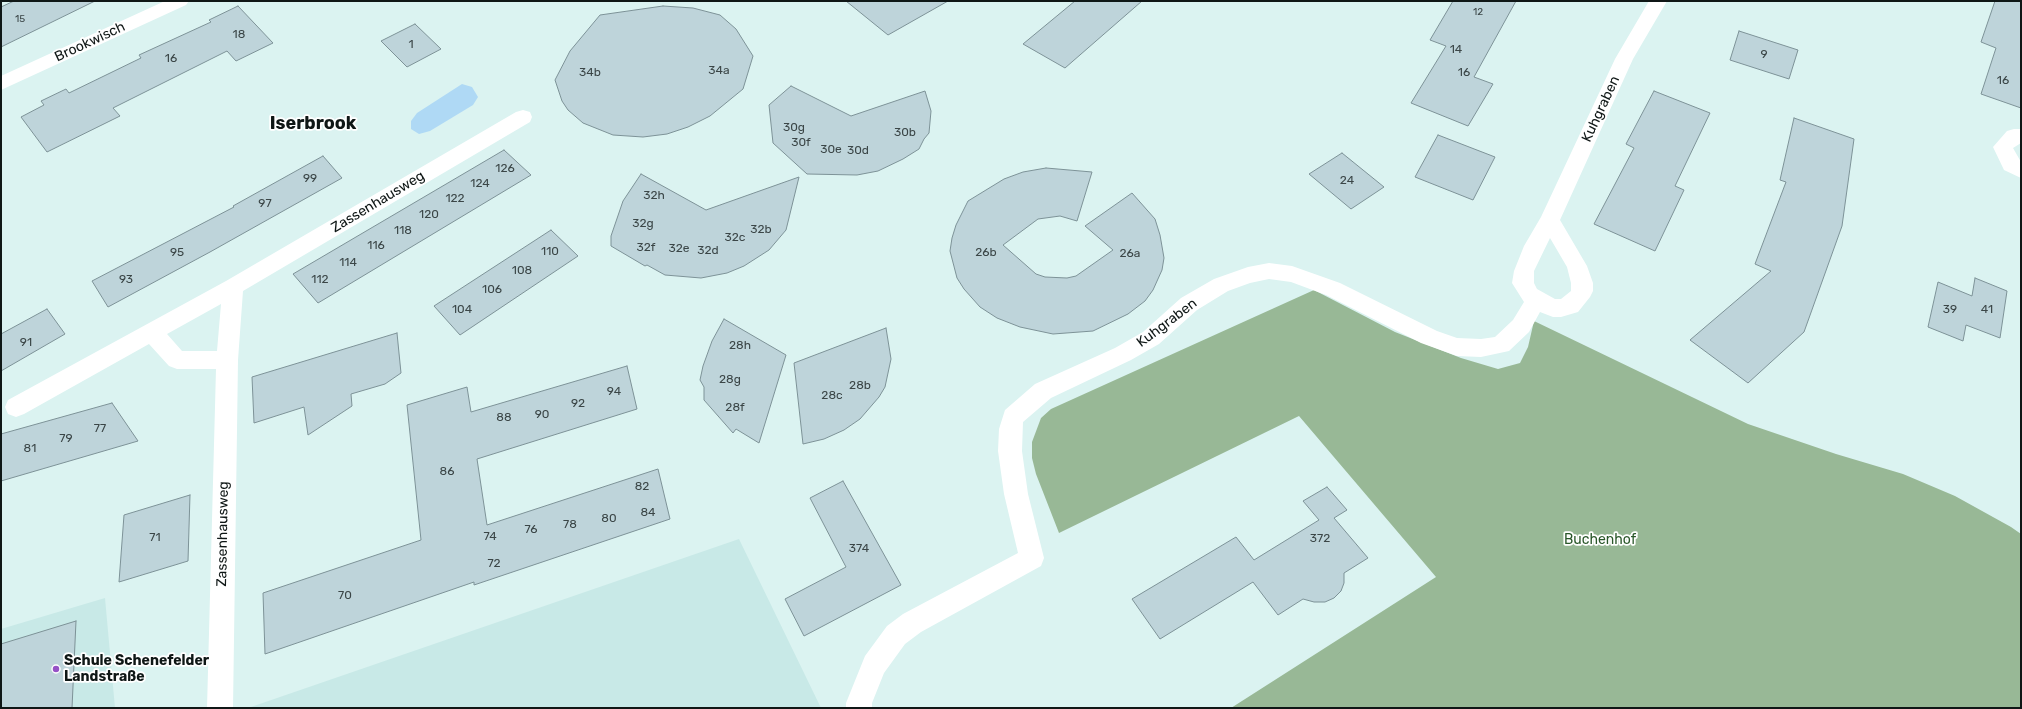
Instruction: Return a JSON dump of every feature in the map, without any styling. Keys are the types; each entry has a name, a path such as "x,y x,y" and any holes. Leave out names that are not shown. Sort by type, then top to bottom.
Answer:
{"street":[{"name":"Brookwisch","path":"1,84 180,1"},
{"name":"Kuhgraben","path":"1550,220 1577,266 1582,283 1580,297 1570,306 1561,308 1553,308 1536,300 1526,290 1523,284 1524,271 1534,246 1550,220 1624,59 1658,1"},
{"name":"Zassenhausweg","path":"16,407 233,287 523,117"},
{"path":"2021,136 2014,136 2003,146 2012,164 2021,171"},
{"name":"Kuhgraben","path":"859,708 859,703 874,665 896,635 912,623 1032,558 1016,494 1010,451 1013,417 1043,391 1123,354 1151,338 1189,304 1221,285 1248,275 1269,271 1292,274 1333,289 1428,337 1456,347 1481,348 1501,345 1521,326 1536,300"},
{"name":"Zassenhausweg","path":"220,708 228,360 233,287"},
{"path":"152,333 177,360 228,360"}],"shaded area":[{"path":"739,539 821,708 248,708"},
{"name":"Schule Schenefelder Landstraße","path":"105,598 115,708 1,708 1,629"}],"green space":[{"name":"Buchenhof","path":"1314,290 1395,332 1461,358 1498,369 1520,363 1528,347 1534,321 1748,424 1836,454 1903,474 1955,496 2011,527 2021,534 2021,708 1231,708 1436,577 1299,416 1059,533 1036,474 1032,458 1032,442 1041,418 1051,409"}],"water":[{"path":"462,84 472,87 478,97 473,105 430,131 419,134 411,129 411,121 417,113"}],"building":[{"path":"14,1 95,1 1,47 1,7"},
{"path":"846,1 948,1 888,35"},
{"path":"1075,1 1142,1 1065,68 1023,44"},
{"path":"1453,1 1516,1 1474,77 1493,84 1468,126 1411,103 1446,46 1430,40"},
{"path":"1995,1 2021,1 2021,108 1981,94 1996,48 1981,42"},
{"path":"238,6 273,43 236,61 227,51 113,108 120,116 47,152 21,117 44,105 41,101 66,89 69,93 141,58 139,55 211,22 209,20"},
{"path":"663,6 693,8 720,15 736,29 753,56 743,89 710,116 688,127 667,134 643,137 613,135 583,123 568,110 562,101 555,80 570,51 600,15"},
{"path":"415,24 441,49 407,67 381,41"},
{"path":"1739,31 1798,50 1789,79 1730,60"},
{"path":"791,86 851,116 925,91 931,111 929,133 919,149 903,159 878,171 857,175 807,174 773,143 769,105"},
{"path":"1654,91 1710,113 1675,186 1684,190 1655,251 1594,224 1634,148 1626,144"},
{"path":"1794,118 1854,139 1842,226 1804,332 1748,383 1690,340 1771,271 1755,264 1786,182 1780,180"},
{"path":"1438,135 1495,157 1473,200 1415,177"},
{"path":"504,150 531,175 318,303 293,274"},
{"path":"1342,153 1384,187 1351,209 1309,174"},
{"path":"323,156 342,178 108,307 92,281 234,207 233,206"},
{"path":"1046,168 1092,172 1077,221 1060,216 1038,219 1003,245 1036,274 1045,277 1067,278 1076,276 1113,250 1085,226 1132,193 1155,219 1160,235 1164,258 1162,270 1153,290 1145,301 1128,314 1093,331 1053,334 1020,327 997,318 980,307 964,289 957,278 950,251 956,225 968,201 1004,179 1023,172"},
{"path":"641,174 706,210 799,177 786,230 769,250 744,266 727,273 701,278 665,275 647,265 645,266 611,246 611,236 623,201"},
{"path":"551,230 578,256 460,335 434,306"},
{"path":"1975,278 2007,291 2000,338 1966,325 1963,341 1928,327 1938,282 1972,296"},
{"path":"47,309 65,334 1,371 1,334"},
{"path":"724,319 786,355 759,443 736,429 733,433 704,400 704,387 700,380 703,366 712,341"},
{"path":"886,328 891,359 885,387 879,397 860,419 844,430 824,439 803,444 794,363"},
{"path":"397,333 401,373 385,384 351,394 352,406 308,435 304,407 254,423 252,377"},
{"path":"627,366 637,409 477,459 487,525 658,469 670,519 474,585 474,582 265,654 263,593 421,540 407,405 467,387 471,412"},
{"path":"112,403 138,441 1,481 1,434"},
{"path":"843,481 901,585 804,636 785,599 846,567 810,498"},
{"path":"1327,487 1347,510 1334,518 1368,558 1344,573 1344,583 1341,591 1334,598 1325,602 1314,602 1303,599 1278,615 1253,582 1160,639 1132,599 1236,537 1254,560 1319,520 1303,501"},
{"path":"190,495 188,561 119,582 124,515"},
{"path":"76,621 72,708 1,708 1,644"}],"place":[{"name":"Schule Schenefelder Landstraße","path":"56,669"}],"district":[{"name":"Iserbrook","path":"313,124"}]}
